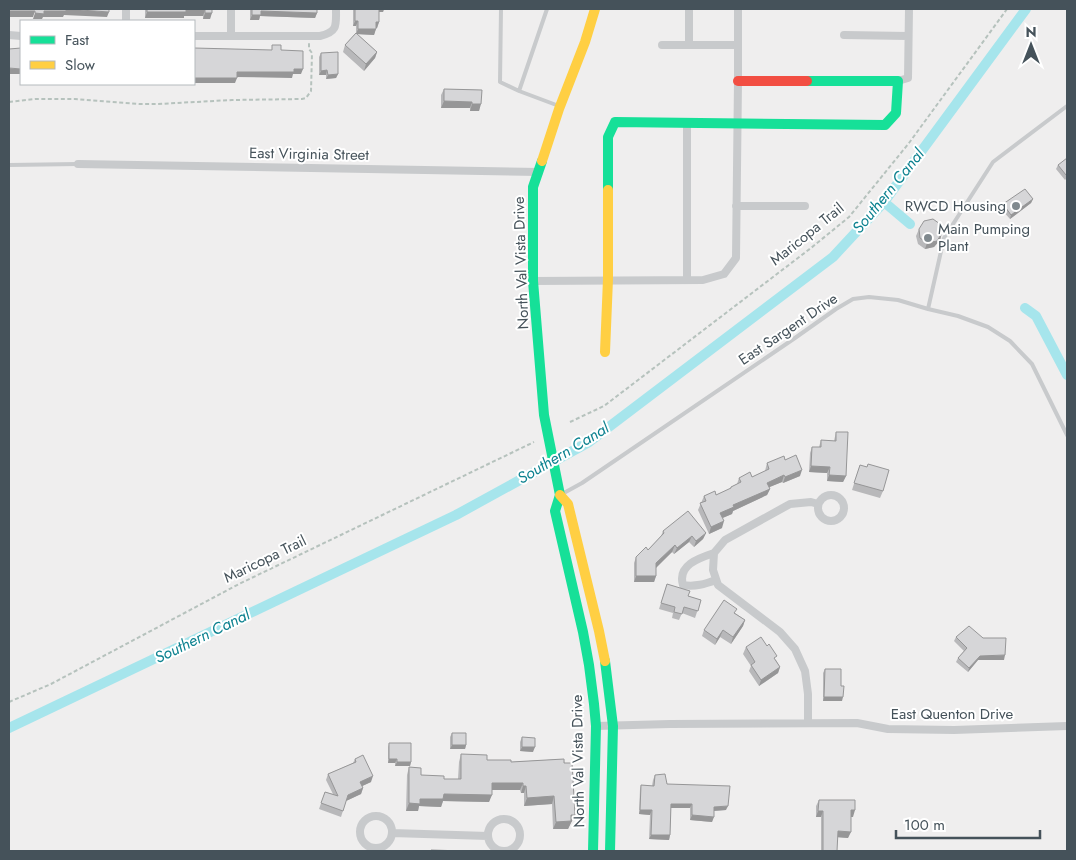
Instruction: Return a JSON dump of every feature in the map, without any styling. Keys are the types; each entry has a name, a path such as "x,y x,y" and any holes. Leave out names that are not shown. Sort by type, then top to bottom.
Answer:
{"main road":[{"name":"North Val Vista Drive","path":"595,9 533,187 534,280 544,415 556,479 560,495 568,504 606,665 613,726 610,851"},
{"path":"605,352 608,279 608,137 614,122 885,125 896,113 898,81 738,81"},
{"name":"North Val Vista Drive","path":"560,495 555,511 589,665 596,726 593,851"}],"street":[{"path":"231,9 231,36"},
{"path":"195,36 320,36 333,32 336,26 336,9"},
{"path":"689,9 689,45"},
{"path":"534,280 703,280 724,274 736,258 738,9"},
{"path":"898,81 908,78 908,9"},
{"path":"844,35 908,36"},
{"path":"662,46 738,45"},
{"path":"687,122 687,280"},
{"name":"East Virginia Street","path":"78,164 539,172"},
{"path":"736,206 805,206"},
{"path":"716,580 700,586 690,586 683,585 681,579 685,568 697,559 714,553 725,540 790,504 811,502 818,504"},
{"path":"714,553 713,570 718,585 780,632 794,649 805,671 808,694 808,723"},
{"name":"East Quenton Drive","path":"596,726 857,723 888,729 954,730 1067,726"},
{"path":"377,815 390,823 392,833 388,843 378,848 368,845 361,837 360,831 364,821 377,815"},
{"path":"504,819 509,820 518,827 520,832 520,837 515,846 506,851 492,848 488,836 490,826 494,822 504,819"},
{"path":"392,833 488,836"}],"lane":[{"path":"501,9 500,82 560,106"},
{"path":"519,91 547,9"},
{"path":"928,309 944,238 993,162 1067,106"},
{"path":"9,165 78,164"},
{"name":"East Sargent Drive","path":"560,495 582,483 836,309 853,299 869,297 898,300 966,318 988,327 1010,341 1032,364 1067,435"}],"path":[{"name":"Maricopa Trail","path":"570,422 604,406 849,217 909,143 1007,9"},
{"path":"9,102 35,99 75,99 158,104 302,99 306,98 311,91 312,53 309,49 309,36"},
{"name":"Maricopa Trail","path":"9,702 51,684 239,584 534,442"}],"building":[{"path":"9,9 66,9 66,11 44,11 44,14 35,13 35,11 9,11"},
{"path":"66,9 109,9 109,12"},
{"path":"147,9 212,9 212,13 205,13 205,10 147,12"},
{"path":"252,9 317,9 317,13 261,11 261,15 252,15"},
{"path":"355,9 379,9 379,22 376,22 376,29 358,29 358,21 355,21"},
{"path":"356,33 377,52 366,64 345,45"},
{"path":"272,45 281,45 281,50 303,51 303,69 294,69 294,72 237,72 237,78 195,78 195,48 272,50"},
{"path":"20,48 20,69 9,68 9,49"},
{"path":"338,52 338,74 328,75 327,70 321,71 321,53"},
{"path":"444,89 482,90 481,104 444,101"},
{"path":"1067,158 1067,175 1066,175 1058,165"},
{"name":"RWCD Housing","path":"1025,189 1033,199 1011,215 1003,204"},
{"name":"Main Pumping Plant","path":"933,219 940,224 942,233 937,241 927,243 920,238 919,229 924,221"},
{"path":"836,432 848,432 846,476 829,475 830,467 811,466 812,447 821,447 821,440 836,441"},
{"path":"796,455 802,470 785,477 784,475 767,483 770,489 733,505 734,507 720,513 724,521 711,527 700,503 706,501 704,496 715,491 716,495 731,488 741,482 739,478 750,472 752,477 769,469 767,463 784,456 785,460"},
{"path":"868,464 889,470 883,491 854,483 860,465 867,467"},
{"path":"688,511 706,533 696,541 692,536 677,548 675,545 656,563 656,576 636,576 636,557 646,547 648,550 664,533 663,531"},
{"path":"667,584 690,591 688,596 701,600 698,611 684,607 682,614 674,612 675,607 661,603"},
{"path":"724,600 737,609 734,613 745,620 733,637 723,630 717,639 704,630"},
{"path":"969,626 983,638 1006,638 1005,655 980,656 969,668 958,658 967,648 956,637"},
{"path":"761,637 767,646 769,644 777,656 774,658 780,667 761,680 751,665 755,662 746,647"},
{"path":"825,669 841,669 841,686 844,686 843,697 824,697"},
{"path":"452,733 466,733 466,745 452,745"},
{"path":"522,737 535,738 535,747 522,747"},
{"path":"389,743 411,743 411,762 397,762 397,759 389,759"},
{"path":"461,754 487,755 487,760 511,760 511,762 564,759 564,763 572,763 575,815 571,815 571,821 556,822 554,796 527,798 526,786 523,786 523,783 492,783 492,795 444,794 443,799 420,799 420,804 409,803 409,767 421,768 421,775 444,776 444,779 461,779"},
{"path":"363,755 373,776 360,782 363,788 348,795 343,811 321,803 325,792 338,796 328,774 356,762 355,759"},
{"path":"665,774 667,784 730,786 728,806 714,807 714,817 692,815 692,804 671,804 670,835 651,835 652,810 640,810 641,785 654,786 655,775"},
{"path":"819,800 855,800 855,810 851,810 851,832 838,831 837,851 823,851 823,811 818,811"},
{"path":"431,850 464,851 431,851"}],"waterway":[{"name":"Southern Canal","path":"9,728 456,515 589,442 833,257 884,202 1026,9"},
{"path":"884,202 910,224"},
{"path":"1025,308 1036,316 1067,375"}],"traffic: fast":[{"path":"608,190 608,137 615,122 885,125 896,113 898,81 807,81"},
{"path":"542,161 533,187 533,281 544,415 560,495 555,511 583,632 594,704 596,726 593,851"},
{"path":"605,661 613,726 610,851"}],"traffic: slow":[{"path":"542,161 595,9"},
{"path":"605,352 608,279 608,190"},
{"path":"560,495 568,504 605,661"}],"traffic: jam":[{"path":"738,81 807,81"}],"place":[{"name":"RWCD Housing","path":"1016,206"},
{"name":"Main Pumping Plant","path":"928,238"}]}
